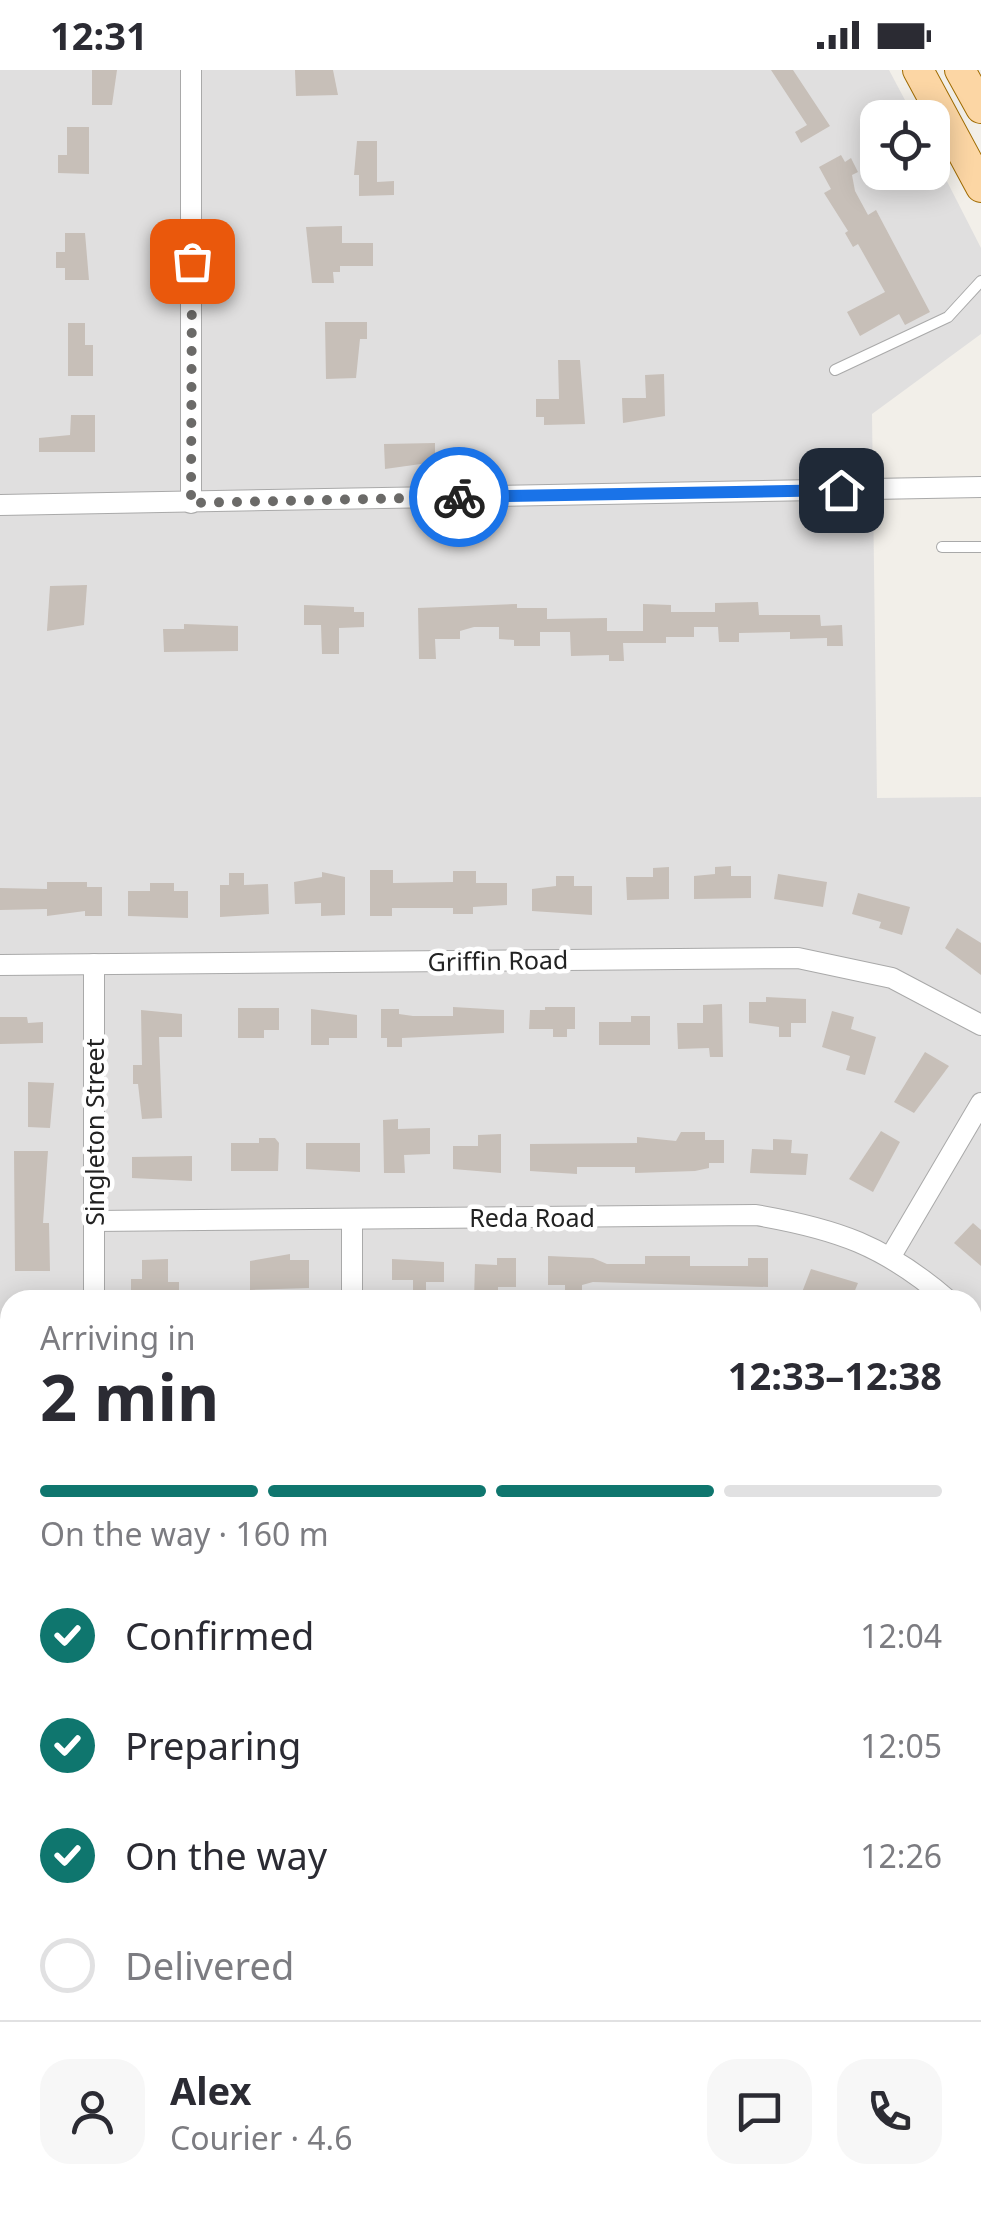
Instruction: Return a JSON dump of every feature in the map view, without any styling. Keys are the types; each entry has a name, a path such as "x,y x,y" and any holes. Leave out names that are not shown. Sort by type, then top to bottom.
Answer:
{"main road":[{"path":"918,70 981,187"},
{"path":"960,70 981,108"}],"street":[{"path":"191,70 191,503"},
{"path":"0,505 981,487"},
{"name":"Griffin Road","path":"0,965 798,958 892,978 981,1025"},
{"name":"Singleton Street","path":"94,964 94,1290"},
{"path":"891,1256 981,1103"},
{"name":"Reda Road","path":"94,1221 756,1215 822,1226 891,1256 935,1290"},
{"path":"352,1218 352,1290"}],"lane":[{"path":"836,370 948,317 981,281"},
{"path":"942,547 981,547"}],"shaded area":[{"path":"0,70 889,70 905,100 860,100 860,190 950,187 981,248 981,334 872,414 877,798 981,797 981,1290 0,1290"}],"building":[{"path":"92,70 117,70 112,105 92,105"},
{"path":"295,70 333,70 338,95 296,96"},
{"path":"771,70 793,70 830,126 801,143 795,132 807,125"},
{"path":"67,127 89,127 89,174 58,173 58,155 67,155"},
{"path":"357,141 377,141 377,182 394,181 394,195 359,196 359,175 354,175"},
{"path":"841,155 845,162 851,158 858,172 852,175 855,191 868,215 876,210 930,312 905,325 899,314 860,336 847,312 885,292 858,244 853,247 845,233 848,231 824,193 831,189 819,167"},
{"path":"342,226 342,243 373,243 373,266 340,266 340,272 333,272 334,283 312,283 306,227"},
{"path":"65,233 85,233 89,280 65,280 65,268 56,268 56,252 65,252"},
{"path":"325,322 367,322 367,339 360,339 356,378 326,379"},
{"path":"68,323 85,323 85,345 93,345 93,376 68,376"},
{"path":"558,360 580,360 585,424 544,425 544,417 536,417 536,399 559,399"},
{"path":"664,374 665,416 623,423 622,398 646,398 645,375"},
{"path":"71,415 95,415 95,452 39,452 39,438 70,435"},
{"path":"435,443 435,462 385,469 384,444"},
{"path":"87,585 84,625 47,631 50,586"},
{"path":"758,602 759,615 820,615 821,626 842,625 843,646 827,646 827,638 790,639 790,632 739,633 739,642 719,642 718,627 694,627 694,637 666,637 666,643 623,643 624,661 609,661 609,655 571,656 570,632 540,632 540,646 514,646 514,640 499,639 499,627 474,627 460,631 460,639 435,639 436,659 419,659 418,608 517,604 517,608 547,608 547,619 607,618 607,631 643,631 643,604 671,605 671,612 715,612 715,603"},
{"path":"304,605 354,607 354,612 364,612 364,627 339,628 339,654 322,654 321,625 304,625"},
{"path":"184,624 238,626 238,651 164,652 163,629 184,629"},
{"path":"731,866 731,876 751,876 751,898 694,899 694,876 715,874 715,867"},
{"path":"669,867 669,899 627,900 626,877 653,877 653,868"},
{"path":"370,870 393,870 393,883 453,882 453,871 476,871 476,883 507,883 507,905 473,907 473,914 453,914 453,908 392,908 392,916 370,916"},
{"path":"322,872 345,877 345,915 321,916 321,903 295,904 294,882 322,877"},
{"path":"229,873 244,873 244,885 268,884 269,914 220,917 220,885 229,885"},
{"path":"778,874 827,882 823,907 774,899"},
{"path":"556,876 574,876 574,886 592,886 592,915 532,911 532,889 556,886"},
{"path":"47,882 87,882 87,887 102,887 102,916 85,916 85,911 47,916 47,909 0,910 0,888 47,889"},
{"path":"150,883 174,883 174,891 188,891 188,918 128,916 128,891 150,891"},
{"path":"858,893 910,907 902,935 879,928 881,922 852,914"},
{"path":"957,928 981,943 981,975 945,948"},
{"path":"766,997 806,999 806,1023 791,1023 791,1037 779,1037 779,1027 749,1023 749,1002 766,1002"},
{"path":"722,1004 723,1057 710,1057 709,1048 678,1049 677,1023 703,1023 703,1005"},
{"path":"453,1007 504,1010 504,1033 402,1038 402,1047 387,1047 387,1038 381,1038 381,1009 399,1009 399,1014 413,1016 453,1016"},
{"path":"575,1007 575,1029 567,1029 567,1037 553,1037 553,1029 529,1029 530,1010"},
{"path":"238,1008 279,1008 279,1030 264,1030 264,1038 238,1038"},
{"path":"311,1009 357,1015 357,1038 329,1038 329,1045 311,1045"},
{"path":"141,1010 182,1014 182,1037 159,1037 162,1118 142,1119 138,1084 133,1084 133,1065 142,1065"},
{"path":"832,1011 854,1017 851,1029 876,1037 865,1075 846,1070 850,1056 822,1047"},
{"path":"631,1016 650,1016 650,1045 599,1045 599,1022 631,1022"},
{"path":"0,1017 27,1017 28,1023 43,1022 43,1043 0,1044"},
{"path":"925,1052 949,1066 914,1113 894,1102"},
{"path":"28,1082 54,1083 50,1128 28,1127"},
{"path":"398,1119 398,1129 430,1128 430,1154 404,1155 405,1173 384,1173 383,1120"},
{"path":"881,1131 900,1142 873,1192 849,1179"},
{"path":"681,1132 705,1132 705,1140 724,1140 724,1163 709,1163 709,1168 695,1171 635,1173 635,1167 577,1167 577,1174 530,1171 530,1144 637,1143 637,1137 676,1141"},
{"path":"501,1134 501,1173 453,1169 453,1146 478,1146 478,1135"},
{"path":"259,1138 275,1138 279,1143 278,1171 231,1171 231,1143 259,1143"},
{"path":"773,1139 792,1140 791,1153 808,1154 806,1175 750,1173 752,1149 773,1150"},
{"path":"306,1143 360,1143 360,1172 306,1169"},
{"path":"14,1151 48,1151 43,1223 49,1223 50,1271 15,1271"},
{"path":"192,1156 192,1181 132,1178 132,1157"},
{"path":"973,1223 981,1230 981,1266 954,1243"},
{"path":"290,1254 290,1260 309,1260 309,1288 250,1290 250,1261"},
{"path":"548,1256 593,1258 607,1264 645,1264 645,1256 690,1256 690,1266 748,1266 748,1258 768,1258 768,1287 593,1282 582,1285 582,1290 565,1290 565,1285 548,1285"},
{"path":"497,1258 516,1258 516,1287 474,1290 475,1264 497,1265"},
{"path":"168,1259 168,1282 179,1282 179,1290 131,1290 131,1279 142,1279 142,1260"},
{"path":"392,1259 444,1262 444,1282 426,1282 426,1290 413,1290 413,1280 392,1280"},
{"path":"811,1269 858,1283 855,1290 803,1290"}],"way so far":[{"path":"192,261 191,503 459,497"}],"route":[{"path":"459,497 841,490"}]}
